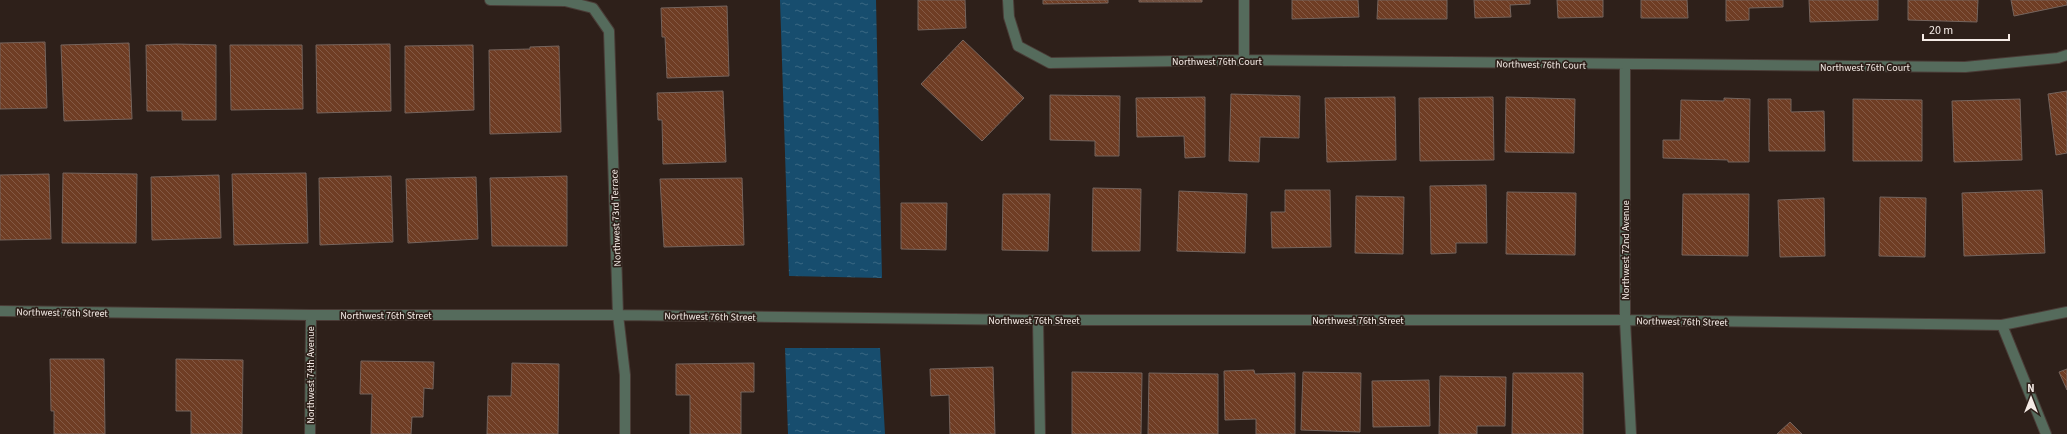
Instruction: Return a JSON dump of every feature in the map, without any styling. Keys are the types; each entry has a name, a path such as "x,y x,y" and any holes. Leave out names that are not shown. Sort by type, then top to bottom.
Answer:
{"street":[{"name":"Northwest 73rd Terrace","path":"490,0 565,1 592,8 609,31 618,315 625,376 625,434"},
{"name":"Northwest 76th Court","path":"1008,0 1009,17 1018,46 1050,63 1244,60 1965,68 2058,58 2067,55"},
{"path":"1244,0 1244,60"},
{"name":"Northwest 72nd Avenue","path":"1626,65 1626,320 1631,434"},
{"name":"Northwest 76th Street","path":"0,311 311,315 618,315 1038,320 1626,320 2002,325 2067,312"},
{"name":"Northwest 74th Avenue","path":"310,434 311,315"},
{"path":"1038,320 1040,434"},
{"path":"2002,325 2046,434"}],"water":[{"path":"780,0 876,0 882,278 789,276"},
{"path":"785,348 880,348 885,434 788,434"}],"building":[{"path":"918,0 965,0 966,28 918,30"},
{"path":"1043,0 1108,0 1108,3 1043,4"},
{"path":"1139,0 1202,0 1202,2 1139,2"},
{"path":"1292,0 1358,0 1359,17 1292,19"},
{"path":"1378,0 1447,0 1447,19 1377,19"},
{"path":"1474,0 1530,0 1530,4 1510,5 1511,17 1475,18"},
{"path":"1557,0 1603,0 1603,17 1558,18"},
{"path":"1641,0 1687,0 1688,18 1641,18"},
{"path":"1726,0 1783,0 1783,7 1749,8 1749,20 1726,21"},
{"path":"1809,0 1878,0 1878,20 1810,22"},
{"path":"1908,0 1978,0 1977,22 1908,20"},
{"path":"2011,0 2067,0 2067,5 2014,16"},
{"path":"727,6 729,76 667,78 665,37 662,37 661,8"},
{"path":"963,40 1024,98 982,141 921,84"},
{"path":"45,42 47,108 0,109 0,43"},
{"path":"129,43 132,119 64,121 61,45"},
{"path":"390,44 391,111 317,113 316,45"},
{"path":"146,45 216,45 216,120 182,120 182,111 147,111"},
{"path":"230,45 302,45 303,109 231,110"},
{"path":"473,45 474,110 405,113 405,46"},
{"path":"559,46 561,132 490,134 489,50 530,49 530,47"},
{"path":"723,91 726,162 663,164 662,120 658,120 657,93"},
{"path":"2067,91 2067,153 2056,155 2048,94"},
{"path":"1231,94 1300,96 1299,138 1260,137 1259,162 1229,161"},
{"path":"1050,95 1120,96 1119,156 1095,156 1095,141 1050,140"},
{"path":"1205,97 1205,157 1185,158 1184,136 1137,137 1136,98"},
{"path":"1395,97 1396,160 1327,162 1325,98"},
{"path":"1493,97 1494,160 1420,161 1419,98"},
{"path":"1506,97 1575,99 1574,153 1505,152"},
{"path":"1724,98 1750,99 1749,162 1663,158 1663,140 1680,140 1681,100 1724,101"},
{"path":"1768,99 1791,99 1791,112 1824,111 1825,151 1769,151"},
{"path":"1853,99 1922,100 1922,161 1853,161"},
{"path":"2020,99 2022,160 1954,162 1952,101"},
{"path":"63,173 137,174 136,243 62,243"},
{"path":"306,173 308,243 234,245 232,174"},
{"path":"49,174 51,239 0,240 0,175"},
{"path":"219,175 221,238 152,240 151,177"},
{"path":"391,176 393,242 320,245 319,178"},
{"path":"567,176 567,246 492,246 490,178"},
{"path":"476,177 478,239 408,243 406,179"},
{"path":"742,178 744,245 664,247 660,179"},
{"path":"1486,185 1487,243 1456,243 1456,253 1431,254 1430,186"},
{"path":"1093,188 1141,189 1140,251 1092,251"},
{"path":"1285,190 1330,190 1331,247 1272,248 1271,212 1285,212"},
{"path":"2042,190 2045,253 1964,256 1962,193"},
{"path":"1179,191 1247,194 1245,253 1177,251"},
{"path":"1507,192 1576,193 1575,255 1506,254"},
{"path":"1003,194 1050,194 1048,251 1002,250"},
{"path":"1683,194 1749,194 1748,256 1682,255"},
{"path":"1356,196 1404,197 1403,254 1355,253"},
{"path":"1880,197 1926,198 1925,257 1879,256"},
{"path":"1824,198 1825,256 1780,257 1778,200"},
{"path":"901,203 947,203 946,250 901,249"},
{"path":"50,359 104,359 105,434 54,434 54,411 51,411"},
{"path":"176,359 243,360 242,434 191,434 191,411 176,411"},
{"path":"361,361 434,362 433,389 424,388 423,417 412,417 411,434 371,434 372,394 360,394"},
{"path":"512,363 559,364 558,434 487,434 488,396 511,396"},
{"path":"754,363 754,392 741,392 741,434 690,434 690,395 676,395 676,364"},
{"path":"993,367 995,434 950,434 949,395 931,396 930,369"},
{"path":"2067,369 2067,390 2059,372"},
{"path":"1254,370 1255,374 1295,373 1295,434 1256,434 1256,419 1225,420 1224,371"},
{"path":"1072,372 1142,373 1141,434 1072,434"},
{"path":"1303,372 1361,373 1360,432 1301,430"},
{"path":"1149,373 1218,374 1218,434 1148,434"},
{"path":"1513,373 1583,373 1583,434 1512,434"},
{"path":"1440,376 1506,377 1505,426 1477,426 1477,434 1439,434"},
{"path":"1429,380 1430,426 1373,427 1372,381"},
{"path":"1790,422 1802,434 1777,434"}]}
